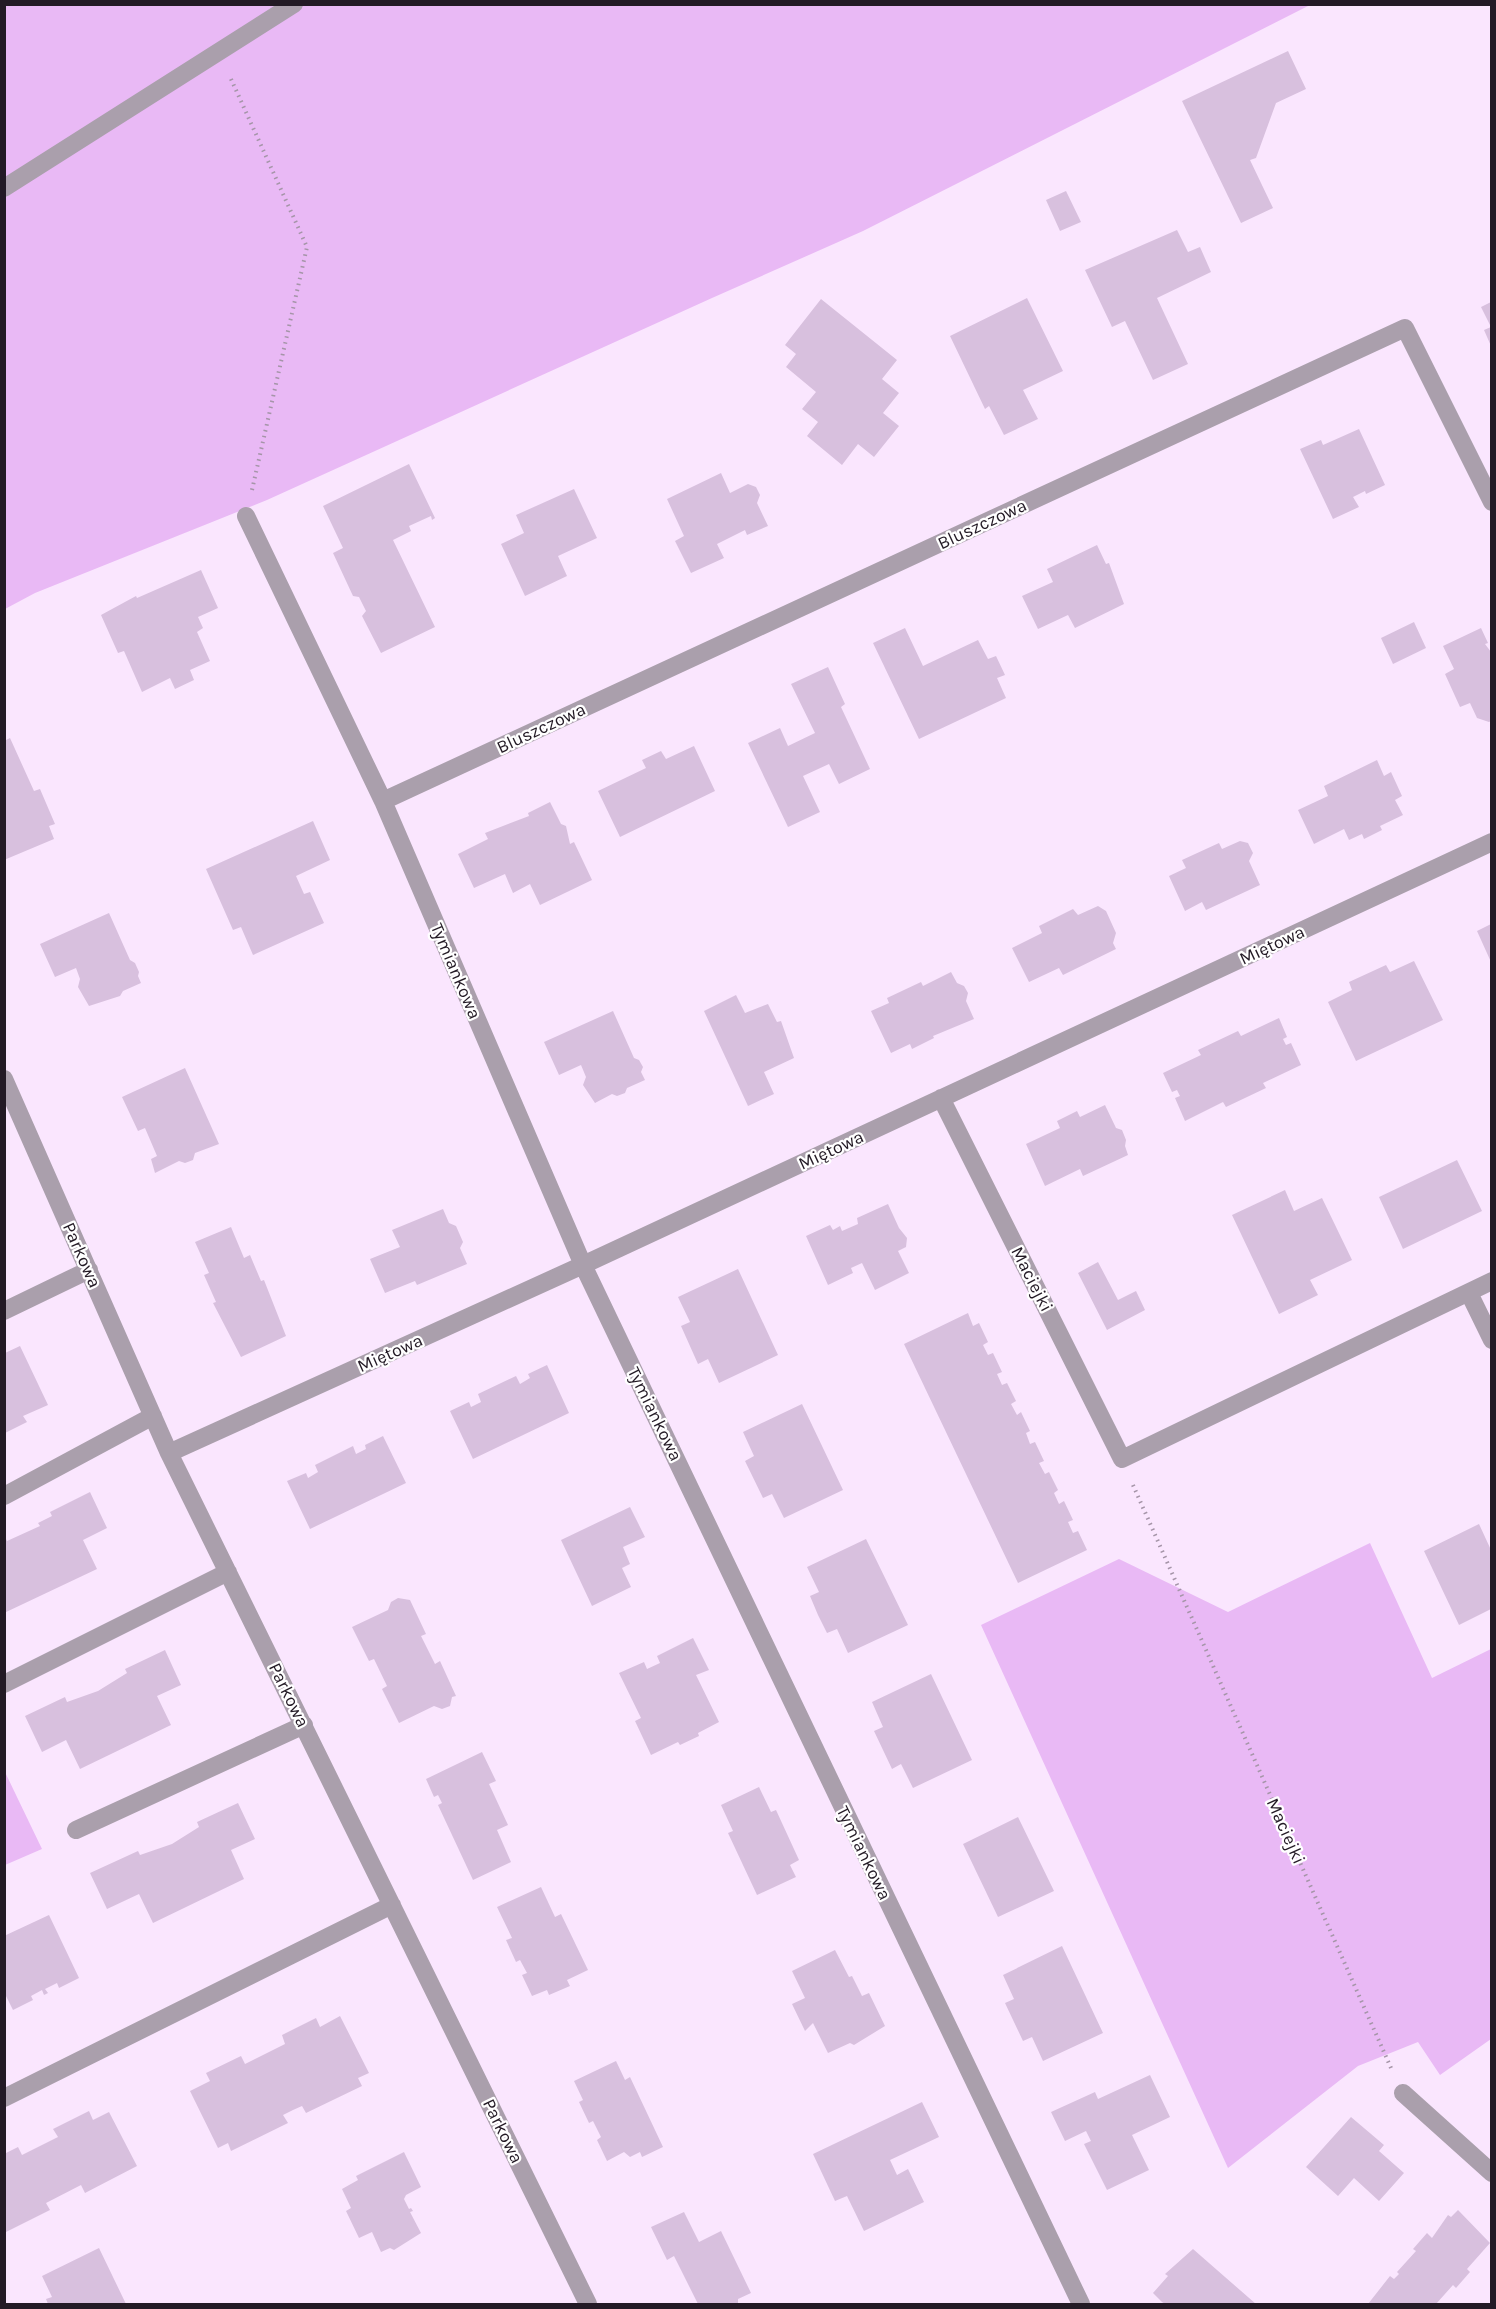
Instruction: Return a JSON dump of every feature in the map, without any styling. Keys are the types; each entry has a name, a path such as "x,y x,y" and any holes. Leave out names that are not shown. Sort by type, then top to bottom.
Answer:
{"street":[{"path":"4,189 294,4"},
{"name":"Bluszczowa","path":"383,801 1405,328 1491,502"},
{"name":"Tymiankowa","path":"246,516 383,801 583,1265 1081,2304"},
{"name":"Miętowa","path":"170,1453 583,1265 1491,842"},
{"name":"Parkowa","path":"4,1079 13,1120 89,1270 170,1453 588,2304"},
{"name":"Maciejki","path":"941,1098 1122,1459"},
{"path":"4,1311 89,1270"},
{"path":"1122,1459 1491,1281"},
{"path":"1469,1293 1491,1340"},
{"path":"4,1496 153,1416"},
{"path":"4,1684 228,1572"},
{"path":"76,1830 304,1725"},
{"path":"4,2098 392,1905"},
{"path":"1402,2093 1491,2173"}],"path":[{"path":"219,53 307,247 246,516"},
{"name":"Maciejki","path":"1122,1459 1402,2093"}],"shaded area":[{"path":"5,5 1310,5 863,231 267,500 35,593 5,609"},
{"path":"1370,1543 1432,1678 1491,1649 1491,2039 1440,2075 1418,2042 1358,2066 1228,2168 981,1625 1119,1559 1228,1612"},
{"path":"4,1770 42,1849 5,1865 4,1865"}],"building":[{"path":"1288,51 1306,89 1276,103 1256,158 1250,160 1273,208 1241,223 1182,101"},
{"path":"1066,191 1081,222 1060,231 1046,200"},
{"path":"1177,230 1188,252 1200,247 1211,272 1157,298 1188,364 1153,380 1125,321 1112,327 1085,270"},
{"path":"1027,298 1063,371 1023,390 1038,419 1004,435 989,406 985,409 950,336"},
{"path":"821,299 897,360 882,379 899,393 883,413 899,426 874,457 858,444 842,465 807,436 818,422 802,409 816,392 786,367 796,354 785,345"},
{"path":"1491,302 1491,327 1481,307"},
{"path":"1491,327 1491,346 1484,330"},
{"path":"1359,429 1385,485 1353,497 1359,507 1333,519 1300,449 1321,440 1323,445"},
{"path":"409,464 435,518 432,520 431,516 409,526 411,531 393,540 435,627 381,653 362,616 366,611 359,597 353,596 333,553 343,548 323,506"},
{"path":"721,473 730,493 748,484 756,487 760,495 757,503 768,526 747,535 745,530 717,544 724,558 691,573 675,541 684,536 667,499"},
{"path":"574,489 597,538 558,556 567,576 525,596 501,544 524,533 516,515"},
{"path":"1097,545 1106,564 1109,563 1124,604 1075,628 1068,615 1038,629 1022,596 1053,582 1047,569"},
{"path":"201,570 218,608 198,617 203,628 197,632 210,661 190,670 194,680 175,689 170,678 142,692 124,651 118,653 101,615 136,596 137,598"},
{"path":"1414,622 1426,648 1393,664 1381,638"},
{"path":"905,628 923,666 978,640 988,659 996,656 1005,675 997,678 1006,698 919,739 873,643"},
{"path":"1481,628 1488,643 1485,644 1491,652 1491,721 1489,722 1477,718 1470,703 1460,707 1445,674 1454,669 1443,646"},
{"path":"828,667 845,704 841,707 870,769 839,784 829,764 803,776 820,812 788,827 748,743 780,728 788,746 815,733 791,684"},
{"path":"10,738 34,791 40,789 55,824 49,826 54,839 4,860 4,741"},
{"path":"694,746 715,791 620,837 598,791 646,768 642,760 661,751 666,759"},
{"path":"1377,760 1384,776 1391,772 1402,796 1395,800 1403,815 1380,826 1382,830 1364,839 1362,834 1349,840 1344,829 1314,844 1298,810 1328,796 1324,786"},
{"path":"550,802 561,824 566,826 570,844 574,842 592,880 540,905 530,884 513,893 505,874 474,888 458,854 488,839 485,833 529,816 528,813"},
{"path":"313,821 330,860 296,876 304,894 310,892 324,923 253,955 241,927 233,930 206,869"},
{"path":"1240,841 1248,843 1253,853 1249,861 1260,885 1206,910 1202,902 1185,911 1169,876 1186,868 1182,860 1219,843 1222,849"},
{"path":"1098,906 1106,911 1116,933 1113,943 1116,949 1063,975 1059,968 1029,982 1012,948 1042,933 1039,926 1073,909 1078,915"},
{"path":"109,913 130,960 135,963 141,983 123,991 120,996 89,1006 78,987 80,979 76,968 55,977 40,944"},
{"path":"1491,924 1491,962 1477,931"},
{"path":"1414,961 1443,1020 1356,1061 1328,1002 1352,990 1349,982 1386,965 1390,972"},
{"path":"951,972 957,983 964,986 968,993 966,1001 974,1019 933,1036 934,1038 912,1049 910,1044 891,1053 871,1011 889,1003 887,998 921,982 923,986"},
{"path":"736,995 745,1013 768,1004 777,1022 781,1021 794,1058 764,1072 774,1094 748,1106 704,1011"},
{"path":"613,1011 634,1058 639,1060 643,1067 641,1072 645,1080 627,1088 625,1093 617,1096 612,1094 595,1103 583,1085 586,1077 581,1065 559,1075 544,1042"},
{"path":"1279,1018 1287,1037 1283,1039 1286,1045 1291,1043 1301,1065 1263,1083 1266,1088 1226,1107 1223,1102 1185,1121 1175,1098 1180,1096 1177,1090 1172,1092 1163,1073 1201,1055 1198,1050 1219,1040 1238,1031 1241,1036"},
{"path":"185,1068 219,1144 195,1153 193,1160 185,1163 179,1161 155,1173 151,1159 157,1156 145,1128 138,1131 122,1097"},
{"path":"1105,1105 1116,1128 1122,1130 1128,1155 1083,1176 1080,1169 1045,1186 1026,1144 1060,1128 1057,1121 1077,1111 1080,1117"},
{"path":"1457,1160 1482,1211 1403,1249 1379,1197"},
{"path":"1285,1190 1294,1211 1322,1198 1352,1260 1310,1280 1318,1295 1279,1314 1232,1215"},
{"path":"888,1204 899,1228 907,1238 906,1247 898,1251 909,1273 875,1290 862,1263 851,1268 853,1273 828,1285 806,1236 830,1225 833,1230 840,1226 842,1231 858,1224 857,1218"},
{"path":"443,1209 449,1223 456,1226 463,1242 460,1248 467,1264 417,1285 415,1281 385,1293 370,1259 400,1247 392,1230"},
{"path":"231,1227 244,1258 250,1255 261,1281 264,1280 286,1336 241,1357 213,1303 216,1302 204,1275 209,1273 195,1242"},
{"path":"1098,1262 1118,1300 1136,1291 1145,1310 1107,1330 1078,1273"},
{"path":"738,1269 778,1355 719,1383 708,1359 698,1364 681,1326 690,1322 678,1297"},
{"path":"968,1313 973,1326 979,1323 988,1342 983,1345 988,1355 993,1353 1002,1372 997,1374 1002,1385 1007,1383 1016,1401 1011,1404 1017,1415 1021,1412 1030,1431 1026,1433 1030,1444 1035,1442 1044,1461 1039,1463 1045,1474 1049,1472 1058,1490 1054,1493 1059,1504 1064,1501 1073,1520 1068,1522 1073,1533 1078,1531 1087,1550 1018,1583 904,1344"},
{"path":"20,1346 48,1405 23,1416 27,1422 5,1433 5,1353"},
{"path":"547,1365 569,1413 473,1459 450,1411 469,1402 471,1407 481,1402 478,1394 516,1376 520,1384 530,1378 528,1374"},
{"path":"802,1404 843,1490 784,1518 772,1494 763,1498 745,1461 754,1456 743,1432"},
{"path":"383,1436 406,1483 310,1529 287,1481 306,1473 308,1478 318,1472 315,1465 353,1446 356,1454 366,1449 365,1445"},
{"path":"90,1492 107,1528 83,1540 97,1569 4,1613 4,1535 7,1541 40,1526 38,1523 52,1516 50,1512"},
{"path":"630,1507 645,1537 623,1547 630,1564 622,1568 631,1587 592,1606 561,1540"},
{"path":"1479,1524 1491,1550 1491,1609 1459,1625 1424,1551"},
{"path":"866,1539 908,1625 848,1653 837,1629 827,1633 818,1615 810,1596 819,1592 807,1567"},
{"path":"398,1598 410,1600 426,1634 421,1636 435,1664 440,1661 456,1696 452,1697 450,1706 442,1709 434,1706 399,1723 382,1689 387,1686 374,1659 369,1661 352,1627 388,1610 391,1602"},
{"path":"693,1638 709,1670 696,1675 719,1722 698,1733 699,1736 680,1745 678,1742 651,1755 635,1721 641,1718 619,1673 644,1662 647,1669 660,1663 657,1656"},
{"path":"165,1650 181,1685 157,1696 171,1725 80,1769 66,1740 42,1752 25,1716 65,1697 67,1702 98,1691 127,1673 125,1669"},
{"path":"931,1674 972,1760 913,1788 901,1764 892,1769 874,1731 883,1727 872,1702"},
{"path":"482,1752 496,1781 489,1784 508,1825 497,1830 511,1862 473,1880 438,1805 442,1803 438,1795 434,1797 426,1779"},
{"path":"759,1787 771,1812 776,1810 799,1860 790,1865 796,1877 757,1895 728,1833 733,1831 721,1805"},
{"path":"238,1803 255,1839 231,1850 244,1879 153,1923 139,1894 107,1909 90,1873 138,1851 140,1855 172,1844 199,1827 197,1822"},
{"path":"1018,1817 1054,1891 998,1917 963,1844"},
{"path":"541,1887 555,1917 561,1914 588,1970 567,1980 570,1986 549,1995 547,1990 532,1996 522,1975 527,1973 520,1960 516,1962 506,1940 512,1938 497,1907"},
{"path":"49,1915 79,1978 59,1988 57,1983 45,1989 48,1993 44,1995 42,1990 31,1996 33,2000 13,2010 4,1992 4,1936"},
{"path":"1062,1946 1103,2033 1043,2061 1032,2037 1023,2041 1005,2003 1014,1999 1003,1975"},
{"path":"835,1950 862,1996 869,1993 885,2026 854,2045 850,2043 828,2053 813,2023 805,2031 792,2004 805,1998 792,1971"},
{"path":"340,2016 369,2073 358,2078 362,2086 306,2113 302,2106 293,2110 283,2115 288,2123 231,2151 228,2143 218,2148 190,2091 210,2081 206,2073 241,2056 245,2064 285,2044 282,2035 316,2018 320,2027"},
{"path":"616,2061 625,2080 630,2077 663,2147 642,2157 640,2152 630,2157 624,2152 607,2161 597,2140 601,2137 593,2121 589,2123 579,2102 583,2100 574,2081"},
{"path":"1150,2075 1170,2117 1132,2135 1149,2170 1107,2190 1084,2144 1091,2141 1086,2131 1065,2141 1051,2112 1095,2092 1098,2099"},
{"path":"922,2102 939,2137 890,2160 897,2175 908,2169 924,2202 864,2231 847,2196 835,2201 813,2154"},
{"path":"89,2111 93,2120 109,2112 137,2166 85,2193 81,2185 46,2203 50,2210 4,2233 4,2154 18,2147 22,2155 58,2137 53,2129"},
{"path":"1351,2117 1384,2145 1379,2151 1404,2173 1379,2201 1354,2178 1338,2196 1306,2167"},
{"path":"404,2152 421,2187 406,2195 404,2199 409,2209 413,2211 410,2212 421,2233 394,2250 390,2248 381,2252 372,2232 359,2238 346,2211 351,2208 342,2189 358,2180 356,2176"},
{"path":"1458,2210 1490,2243 1467,2269 1470,2272 1456,2288 1453,2285 1436,2304 1368,2304 1390,2276 1394,2279 1399,2274 1397,2272 1416,2251 1413,2249 1427,2233 1432,2238 1448,2215 1451,2217"},
{"path":"684,2212 699,2242 721,2231 751,2293 738,2299 738,2304 698,2304 674,2256 667,2260 651,2227"},
{"path":"99,2248 126,2304 48,2304 46,2299 52,2297 42,2276"},
{"path":"1193,2249 1256,2304 1165,2304 1162,2302 1153,2293 1168,2276 1165,2274"}]}
